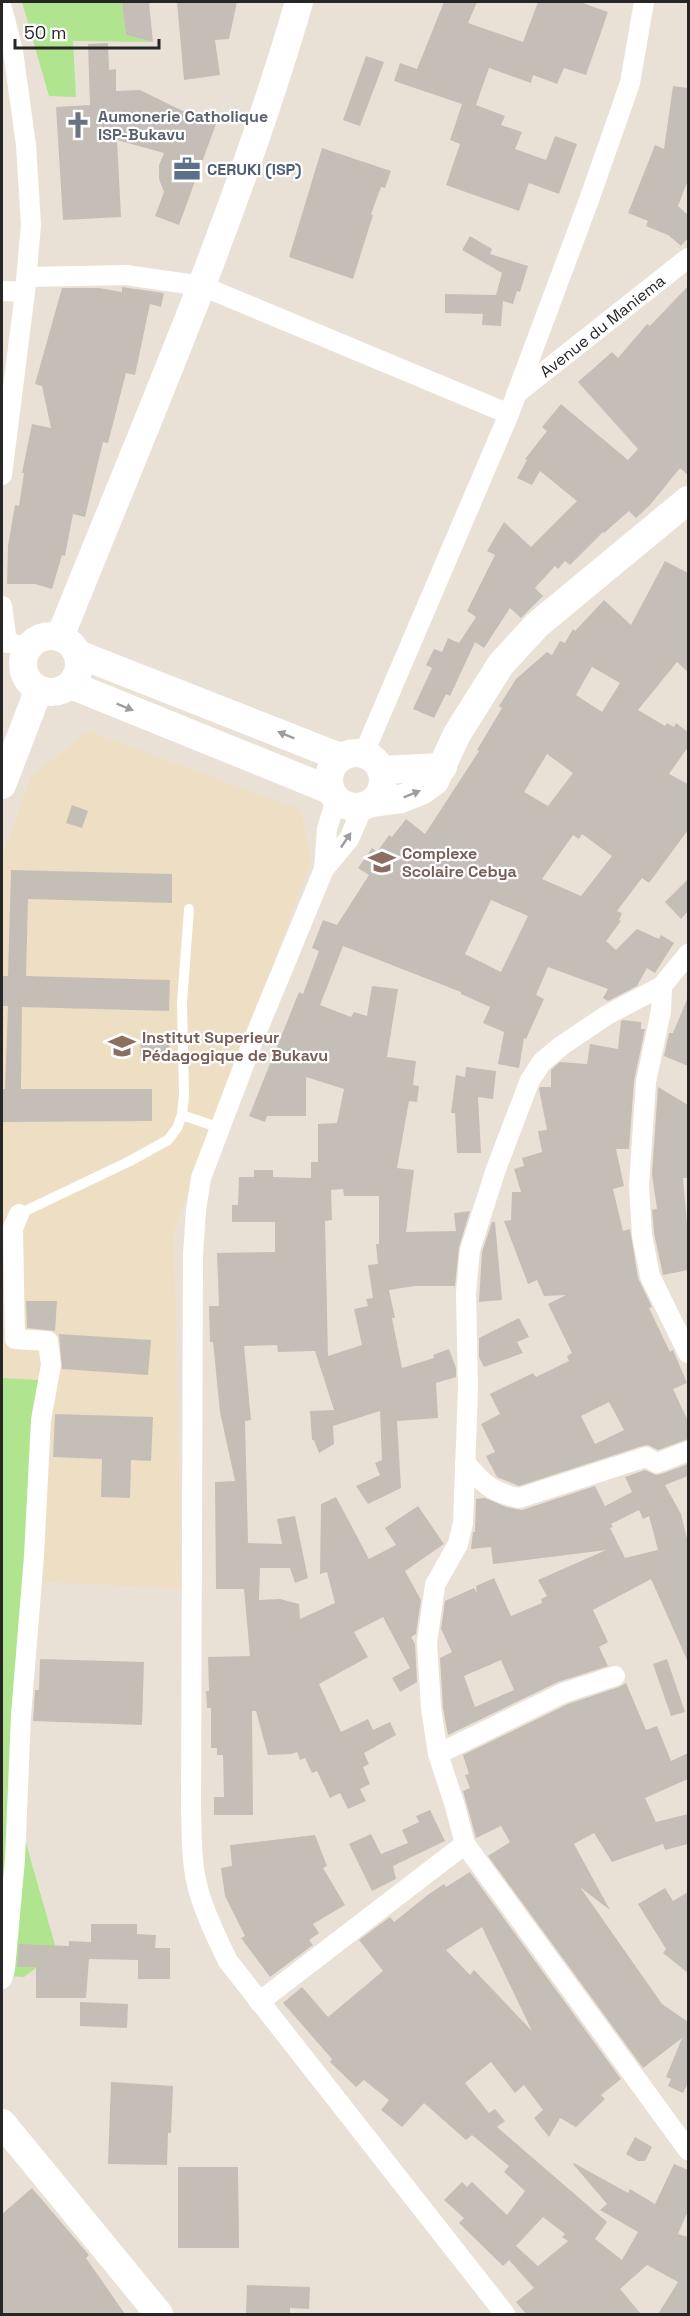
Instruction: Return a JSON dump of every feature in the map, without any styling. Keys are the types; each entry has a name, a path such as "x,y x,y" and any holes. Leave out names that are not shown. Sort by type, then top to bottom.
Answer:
{"street":[{"path":"2,606 12,644 27,678 39,689 56,692 71,685 79,671 69,645 275,85 299,2"},
{"path":"362,760 509,414 630,84 644,2"},
{"path":"2,8 13,51 26,145 31,225 26,285 2,475"},
{"name":"Avenue du Maniema","path":"516,394 688,258"},
{"path":"2,291 26,285 126,275 202,286 509,414"},
{"path":"71,685 350,800 401,799 421,791 435,781 480,694 501,664 537,625 688,500"},
{"path":"12,644 43,637 69,645 362,760 383,782 380,794 350,800 327,829 324,869"},
{"path":"2,785 39,689"},
{"path":"443,767 362,760 332,766 328,777 350,800 349,838 324,869 253,1041 201,1178 193,1256 191,1786 193,1853 198,1890 228,1961 506,2314"},
{"path":"688,957 662,986 606,1016 561,1046 542,1062 530,1080 496,1169 470,1250 466,1293 468,1389 463,1522 458,1544 435,1585 427,1642 431,1708 438,1754 465,1844 688,2150"},
{"path":"662,986 661,1011 646,1082 639,1185 642,1235 650,1276 688,1353"},
{"path":"2,1979 5,1969 15,1859 21,1715 34,1556 41,1420 51,1365 48,1341 15,1339 13,1228 19,1214"},
{"path":"465,1462 484,1484 498,1493 519,1498 646,1457 657,1463 688,1451"},
{"path":"438,1754 563,1693 615,1677"},
{"path":"259,2002 465,1844"},
{"path":"2,2123 159,2314"}],"lane":[{"path":"19,1214 130,1161 168,1140 182,1115 184,1095 182,1003 189,909"},
{"path":"182,1115 220,1128"}],"shaded area":[{"name":"Institut Superieur Pédagogique de Bukavu","path":"89,731 301,810 311,862 174,1230 181,1589 30,1581 38,1380 2,1378 2,856 31,776"}],"green space":[{"path":"22,2 122,2 126,35 153,42 73,41 76,97 49,96"},
{"path":"2,1378 39,1380 16,1808 57,1952 24,1977 8,1976 2,1991"}],"building":[{"path":"122,2 149,2 153,42 126,35"},
{"path":"177,2 237,2 229,39 215,40 220,75 184,80"},
{"path":"444,2 477,2 468,23 523,42 538,2 580,2 608,12 586,75 564,68 557,84 533,75 531,83 489,68 476,105 505,116 501,125 522,132 515,149 546,160 555,136 577,144 559,194 529,183 519,211 446,185 460,144 450,140 462,104 394,81 400,63 417,69"},
{"path":"108,43 109,70 116,69 116,91 140,90 191,115 216,124 179,225 155,216 164,192 159,179 159,165 164,153 117,140 121,217 63,220 56,107 90,105 88,44"},
{"path":"366,56 384,62 360,126 343,120"},
{"path":"673,86 688,88 688,180 678,206 688,215 688,238 681,246 668,235 646,226 648,221 628,213 655,145 664,149"},
{"path":"322,148 391,171 385,188 381,187 371,214 373,215 353,279 289,257"},
{"path":"470,236 492,249 490,254 528,266 520,292 517,291 513,304 503,301 501,326 482,325 483,314 445,313 445,294 496,295 502,273 462,250"},
{"path":"688,286 688,475 680,468 650,505 636,518 629,511 603,532 570,565 565,561 558,569 555,566 535,588 543,596 521,618 510,608 484,648 475,642 450,696 446,694 434,718 413,709 432,668 426,665 434,649 442,652 448,638 459,643 476,617 467,611 495,555 487,551 504,522 531,547 577,501 540,471 532,485 517,478 527,460 525,459 547,431 542,427 561,404 628,460 638,449 578,382 612,352 618,358 647,324 650,326"},
{"path":"122,287 164,293 161,307 150,304 135,375 126,373 108,443 103,442 85,517 73,514 65,556 62,555 52,589 35,584 7,584 8,546 15,505 19,506 24,473 22,473 32,424 51,428 42,386 35,384 62,288 99,288 122,292"},
{"path":"665,561 688,573 688,672 677,662 638,710 665,726 667,723 674,727 676,723 688,732 688,747 669,774 688,784 688,830 649,883 642,878 617,911 622,913 619,920 621,921 606,941 616,950 637,929 659,939 661,935 674,943 655,973 647,968 637,986 608,1001 603,998 608,989 548,967 536,995 544,999 526,1039 524,1038 519,1068 498,1064 504,1032 483,1023 490,1007 461,992 343,946 320,1005 351,1017 354,1012 367,1016 372,986 398,989 387,1057 416,1061 413,1085 419,1086 417,1102 409,1101 397,1168 414,1170 406,1232 456,1231 454,1213 470,1211 459,1247 455,1286 415,1286 389,1290 395,1318 392,1318 402,1368 434,1358 433,1355 449,1349 456,1368 456,1377 436,1383 438,1418 397,1421 401,1488 368,1504 356,1486 380,1475 375,1463 382,1460 380,1411 333,1426 334,1444 319,1453 312,1440 310,1411 334,1410 315,1351 278,1352 277,1345 244,1346 251,1420 245,1421 248,1543 282,1544 277,1519 295,1516 308,1578 295,1583 290,1568 260,1568 259,1600 280,1599 299,1604 300,1619 335,1603 327,1572 320,1574 321,1504 336,1497 369,1559 396,1545 385,1528 418,1506 444,1544 405,1571 421,1600 416,1634 411,1637 415,1644 417,1682 400,1692 392,1678 410,1668 383,1617 354,1632 368,1657 319,1684 341,1732 368,1719 373,1730 390,1722 396,1735 364,1753 369,1764 363,1767 370,1784 360,1789 366,1801 348,1809 340,1793 330,1798 317,1771 312,1773 305,1758 300,1760 297,1752 268,1755 256,1711 252,1711 253,1815 214,1815 214,1797 224,1797 223,1755 217,1755 217,1748 211,1748 211,1708 207,1708 206,1691 209,1691 208,1657 250,1656 244,1589 216,1589 215,1482 235,1481 220,1412 213,1342 210,1342 209,1306 219,1306 217,1253 275,1252 275,1222 232,1222 232,1205 238,1205 239,1177 254,1177 254,1170 273,1170 273,1177 311,1178 311,1162 318,1162 318,1124 337,1123 344,1089 306,1077 306,1116 267,1116 265,1122 249,1116 299,992 303,994 319,951 312,948 323,920 337,925 369,875 358,868 372,848 377,852 389,835 392,837 406,819 425,834 479,751 477,750 502,708 499,706 516,679 547,652 552,655 560,641 565,643 573,629 575,631 604,600 631,625","holes":["592,667 620,683 602,712 576,695","547,754 573,773 548,806 524,792","582,834 612,856 581,896 542,879 573,835 579,839","491,900 528,916 501,972 465,954","343,1189 344,1196 379,1196 379,1244 376,1244 378,1264 368,1265 373,1298 366,1299 368,1306 354,1309 362,1345 328,1356 325,1221 332,1220 331,1190"]},
{"path":"72,805 88,811 82,828 66,823"},
{"path":"11,870 172,874 172,903 28,899 26,976 170,980 169,1011 22,1007 21,1089 152,1089 152,1121 2,1122 8,1006 2,1006 2,976 8,976"},
{"path":"688,879 688,911 681,919 665,902"},
{"path":"688,997 688,1066 664,1056 669,1033 673,1033"},
{"path":"621,1021 641,1022 641,1029 645,1029 634,1081 629,1149 616,1149 624,1186 613,1189 623,1231 630,1229 638,1278 652,1307 649,1308 670,1352 673,1350 687,1383 673,1389 688,1421 688,1439 658,1450 648,1445 642,1446 519,1486 497,1477 486,1456 495,1452 481,1424 500,1414 490,1394 533,1373 536,1377 569,1361 567,1356 572,1353 548,1304 566,1295 544,1296 537,1280 528,1284 504,1221 511,1220 512,1192 521,1192 514,1169 524,1166 522,1158 542,1152 538,1131 547,1130 539,1089 540,1087 551,1087 551,1070 560,1062 587,1064 590,1044 618,1049","holes":["609,1402 624,1430 595,1444 581,1416"]},
{"path":"141,1039 170,1040 169,1057 140,1056"},
{"path":"466,1067 496,1071 493,1099 478,1097 481,1153 457,1153 455,1113 451,1113 456,1075 465,1077"},
{"path":"658,1087 688,1105 688,1178 683,1178 688,1235 688,1270 663,1275 654,1233 652,1210 657,1209 652,1174"},
{"path":"492,1222 495,1222 502,1300 479,1302 482,1252"},
{"path":"26,1301 57,1301 55,1331 27,1328"},
{"path":"519,1318 529,1337 517,1342 523,1353 484,1367 479,1357 479,1338"},
{"path":"59,1334 151,1340 148,1375 62,1369"},
{"path":"55,1414 153,1417 151,1461 131,1460 130,1498 101,1497 102,1459 53,1457"},
{"path":"688,1464 688,1476 665,1485 681,1514 688,1543 688,1662 651,1579 593,1610 608,1642 599,1647 608,1666 558,1682 448,1735 443,1708 440,1658 452,1652 441,1629 445,1601 474,1588 477,1593 476,1586 494,1578 511,1616 542,1603 541,1599 547,1596 538,1580 606,1550 493,1564 491,1547 471,1549 473,1532 475,1532 476,1499 485,1498 506,1507 522,1510 595,1486 605,1506 632,1492 625,1477 645,1470 656,1475","holes":["639,1510 643,1519 649,1516 658,1550 625,1558 610,1528 613,1527 611,1524","501,1660 514,1690 475,1707 464,1676"]},
{"path":"40,1659 144,1662 142,1725 33,1721 35,1690 39,1690"},
{"path":"667,1659 685,1712 671,1716 653,1664"},
{"path":"626,1683 646,1730 657,1726 671,1761 688,1753 688,1779 645,1798 656,1822 688,1814 688,1844 665,1850 663,1844 612,1862 594,1833 574,1844 610,1910 580,1887 662,2004 688,2022 688,2083 683,2093 668,2086 671,2079 666,2077 682,2038 643,2068 488,1856 510,1842 501,1826 476,1838 463,1791 470,1788 465,1775 469,1774 463,1755 568,1704"},
{"path":"430,1810 445,1841 393,1866 396,1879 372,1891 349,1844 371,1834 381,1854 408,1843 402,1830 419,1822 416,1816"},
{"path":"315,1835 327,1866 323,1868 345,1905 313,1924 319,1933 309,1940 313,1945 270,1977 241,1938 245,1936 225,1896 221,1868 232,1866 230,1845"},
{"path":"470,1872 621,2079 601,2095 605,2099 576,2127 560,2118 549,2137 534,2118 543,2110 524,2085 515,2093 491,2062 465,2083 489,2113 495,2109 505,2121 497,2127 607,2222 595,2239 622,2260 638,2232 600,2210 607,2204 573,2164 628,2193 630,2189 655,2204 674,2164 688,2170 688,2211 678,2234 688,2237 688,2314 658,2314 678,2282 647,2265 620,2289 641,2314 526,2314 516,2302 534,2288 509,2260 503,2266 459,2223 464,2218 444,2200 462,2182 467,2187 472,2182 507,2215 525,2191 504,2172 509,2166 472,2135 466,2140 424,2103 402,2127 381,2110 389,2100 364,2080 356,2087 330,2062 332,2059 283,2003 302,1987 328,2017 383,1971 359,1940 390,1917 394,1922 444,1884 446,1887","holes":["482,1927 532,2031 474,1970 470,1975 446,1950","543,2217 565,2234 562,2237 568,2241 538,2266 516,2246"]},
{"path":"665,1888 673,1901 688,1892 688,1973 663,1953 666,1949 638,1904"},
{"path":"91,1924 137,1924 137,1934 156,1935 155,1948 170,1948 170,1979 138,1979 138,1960 89,1959 86,1998 36,1998 36,1967 17,1967 19,1944 69,1946 69,1941 91,1942"},
{"path":"80,2002 128,2004 127,2028 80,2026"},
{"path":"111,2082 173,2086 167,2165 108,2164"},
{"path":"635,2137 652,2147 645,2161 638,2161 626,2154"},
{"path":"178,2167 238,2167 239,2248 178,2248"},
{"path":"32,2188 89,2255 86,2258 125,2314 2,2314 2,2214"},
{"path":"247,2285 310,2287 309,2309 290,2308 290,2314 246,2314"}],"place":[{"name":"Aumonerie Catholique ISP-Bukavu","path":"78,125"},
{"name":"CERUKI (ISP)","path":"187,169"},
{"name":"Complexe Scolaire Cebya","path":"382,862"},
{"name":"Institut Superieur Pédagogique de Bukavu","path":"122,1046"}]}
